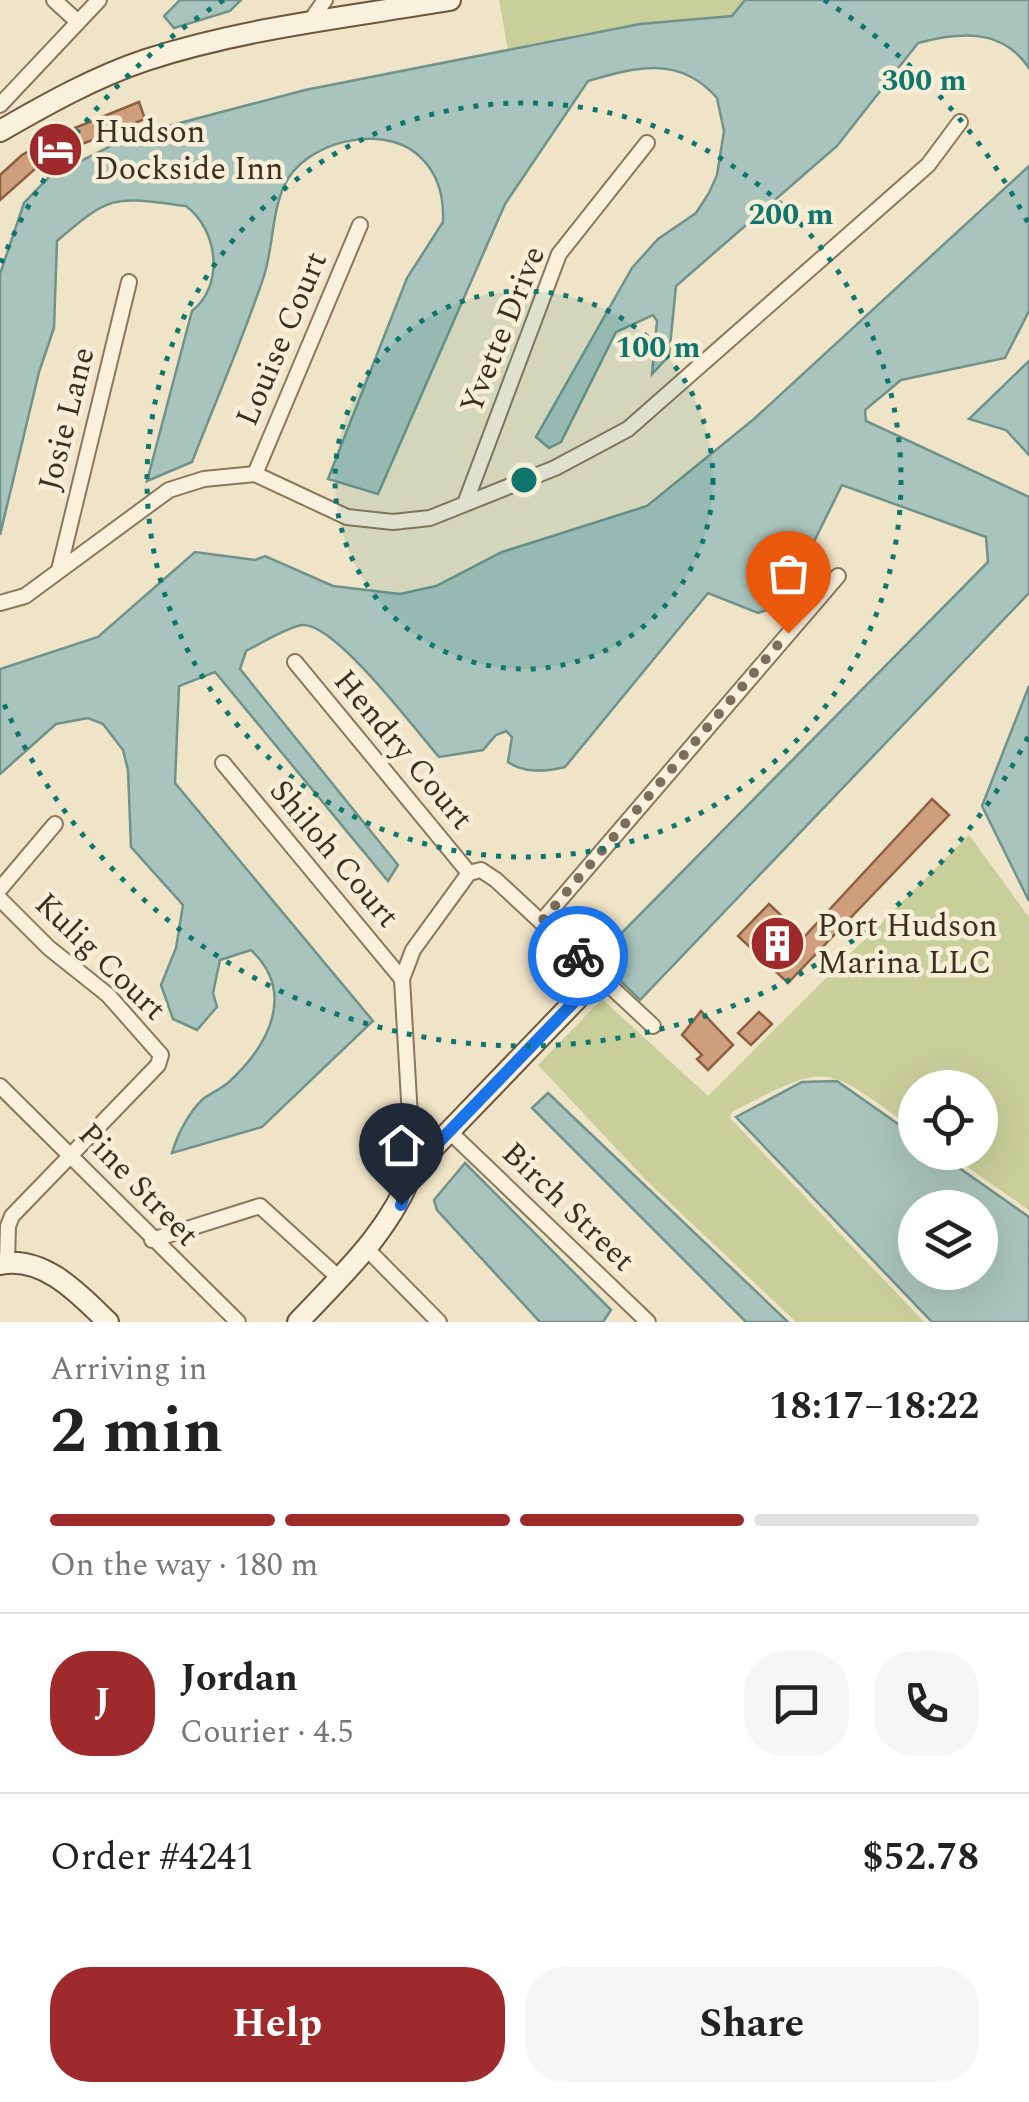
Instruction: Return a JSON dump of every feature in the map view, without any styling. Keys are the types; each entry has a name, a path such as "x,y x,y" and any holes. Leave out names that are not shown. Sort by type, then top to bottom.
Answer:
{"street":[{"path":"54,0 78,22"},
{"path":"0,105 99,0"},
{"path":"308,23 325,0"},
{"path":"0,131 147,60 224,39 450,0"},
{"path":"0,603 25,596 168,490 204,478 255,474 347,517 393,522 430,518 555,468 628,429 928,165 960,122"},
{"name":"Yvette Drive","path":"466,502 559,254 646,143"},
{"name":"Louise Court","path":"255,474 360,225"},
{"name":"Josie Lane","path":"58,570 129,282"},
{"path":"541,922 838,576"},
{"name":"Hendry Court","path":"295,662 469,873"},
{"name":"Shiloh Court","path":"224,763 402,979"},
{"name":"Kulig Court","path":"0,889 55,824"},
{"path":"298,1322 367,1249 401,1205 413,1169 402,979 413,950 469,873 482,870 496,880 653,1026"},
{"name":"Kulig Court","path":"0,899 49,948 108,995 161,1055 158,1065 70,1154"},
{"path":"413,1169 599,976"},
{"name":"Pine Street","path":"0,1086 238,1322"},
{"name":"Birch Street","path":"450,1132 648,1322"},
{"path":"70,1154 12,1216 4,1263 53,1275 108,1322"},
{"path":"152,1240 260,1206 339,1278"},
{"path":"367,1249 439,1322"}],"green space":[{"path":"499,0 745,0 732,15 639,24 508,50"},
{"path":"969,835 1029,917 1029,1210 971,1170 998,1170 998,1070 898,1070 898,1118 844,1082 828,1077 791,1083 732,1112 730,1118 924,1322 796,1322 644,1178 538,1065 602,999 708,1096"}],"water":[{"path":"180,0 241,0 230,11 174,28 164,16"},
{"path":"745,0 1029,0 1029,68 1006,46 979,36 918,43 837,146 676,286 669,356 652,374 657,321 653,315 616,332 561,442 549,448 536,437 632,268 658,239 696,213 709,193 717,175 724,131 717,98 688,75 657,68 640,69 588,81 505,204 378,494 328,479 407,278 443,222 438,185 424,161 401,145 364,139 325,148 294,171 280,196 256,300 192,462 147,481 192,311 209,288 213,273 211,244 205,229 186,206 128,200 103,206 57,241 54,328 39,372 0,535 0,274 24,203 49,177 113,145 157,129 305,90 640,24 732,16"},
{"path":"1029,166 1029,311 1005,358 901,380 865,410 866,421 1029,497 1029,593 640,1000 597,958 988,562 986,537 842,485 783,604 758,613 708,593 565,767 550,770 528,770 508,762 512,737 506,731 496,735 483,750 439,757 354,658 316,628 295,627 246,651 240,669 398,865 388,881 215,672 179,686 175,783 373,1021 262,1127 172,1153 193,1110 243,1068 265,1036 275,1001 272,984 251,950 220,960 213,993 217,1007 197,1030 173,1019 161,985 176,948 183,905 131,847 128,770 123,750 103,724 88,718 56,724 0,774 0,669 98,637 195,552 255,560 265,556 333,586 400,594 436,586 502,552 647,506 754,419"},
{"path":"1029,361 1029,455 1006,430 969,419"},
{"path":"1029,686 1029,901 982,806"},
{"path":"837,1081 898,1124 898,1170 962,1170 991,1190 898,1190 898,1286 736,1117 802,1082"},
{"path":"548,1093 788,1322 746,1322 532,1108"},
{"path":"465,1163 611,1310 603,1322 540,1322 437,1210 434,1200"},
{"path":"998,1195 1029,1217 1029,1322 932,1322 901,1290 998,1290"}],"building":[{"name":"Hudson Dockside Inn","path":"139,102 145,119 77,146 80,153 47,170 36,168 0,200 0,175 22,155 55,136"},
{"path":"932,799 949,815 788,983 738,936 769,904 804,937"},
{"path":"701,1011 733,1045 708,1070 697,1059 702,1055 682,1035"},
{"path":"759,1012 772,1024 751,1045 738,1033"}],"way so far":[{"path":"578,956 541,922 788,633"}],"place":[{"name":"Hudson Dockside Inn","path":"55,150"},
{"name":"Port Hudson Marina LLC","path":"778,944"}],"route":[{"path":"401,1205 413,1169 599,976 578,956"}]}
